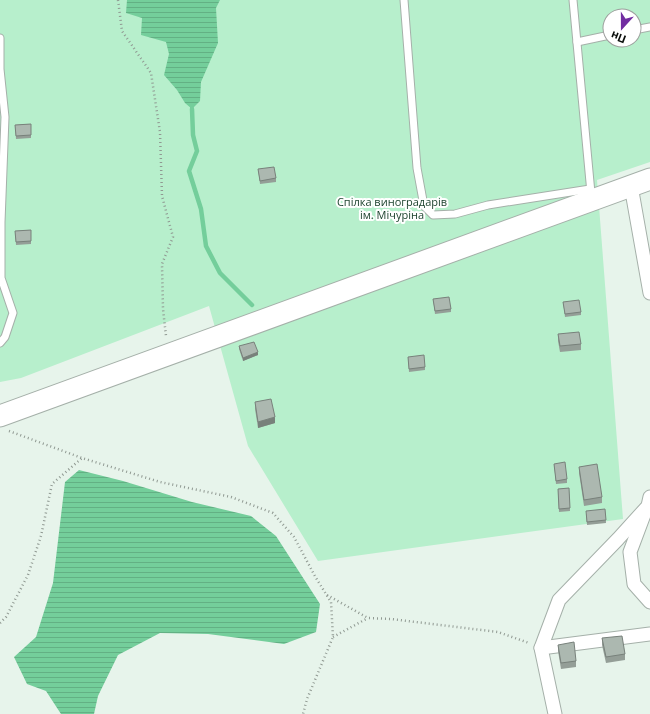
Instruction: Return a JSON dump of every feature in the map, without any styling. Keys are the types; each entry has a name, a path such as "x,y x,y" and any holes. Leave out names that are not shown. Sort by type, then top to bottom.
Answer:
{"main road":[{"path":"4,423 169,355 591,195 641,183"}],"street":[{"path":"641,183 650,293"},
{"path":"649,501 630,552 634,584 650,602"},
{"path":"555,714 541,648 559,600 618,539 649,501"},
{"path":"541,648 650,634"}],"lane":[{"path":"404,0 417,168 424,206 433,215 455,214 488,205 591,195 573,0"},
{"path":"577,42 602,37"},
{"path":"0,38 0,69 5,117 1,222 2,278 13,313 5,337 0,343"}],"path":[{"path":"118,0 122,31 151,73 160,132 162,196 173,237 162,264 163,309 169,355"},
{"path":"4,423 82,458 160,482 231,497 273,514 294,537 331,602 333,637 307,699 303,714"},
{"path":"0,623 6,617 28,575 41,536 52,484 82,458"},
{"path":"326,594 368,618 390,619 498,632 541,648"},
{"path":"333,637 368,618"}],"green space":[{"name":"Спілка виноградарів ім. Мічуріна","path":"0,0 650,0 650,162 597,180 623,519 318,561 248,446 209,306 21,378 0,382"}],"shaded area":[{"path":"127,0 220,0 216,8 218,43 201,82 200,101 192,109 185,103 177,90 164,75 169,54 166,42 141,35 142,18 126,13"},
{"path":"79,470 123,481 192,502 251,516 276,536 320,604 316,632 284,644 208,634 160,633 118,655 98,696 94,714 61,714 46,691 27,684 14,657 36,637 53,583 65,482"}],"building":[{"path":"31,124 31,135 16,136 15,125"},
{"path":"274,167 276,178 260,181 258,169"},
{"path":"31,230 31,241 16,242 15,231"},
{"path":"449,297 451,309 435,311 433,299"},
{"path":"579,300 581,312 565,314 563,302"},
{"path":"579,332 581,344 560,346 558,334"},
{"path":"254,342 258,352 243,358 239,346"},
{"path":"424,355 425,367 409,369 408,357"},
{"path":"271,399 275,417 258,422 255,402"},
{"path":"565,462 567,479 556,481 554,464"},
{"path":"597,464 602,497 584,500 579,467"},
{"path":"569,488 570,508 559,509 558,489"},
{"path":"605,509 606,520 587,522 586,511"},
{"path":"622,636 625,654 606,657 602,638"},
{"path":"574,642 576,661 561,663 558,645"}],"waterway":[{"path":"192,109 193,135 197,151 189,171 201,209 206,246 220,273 252,305"}]}
